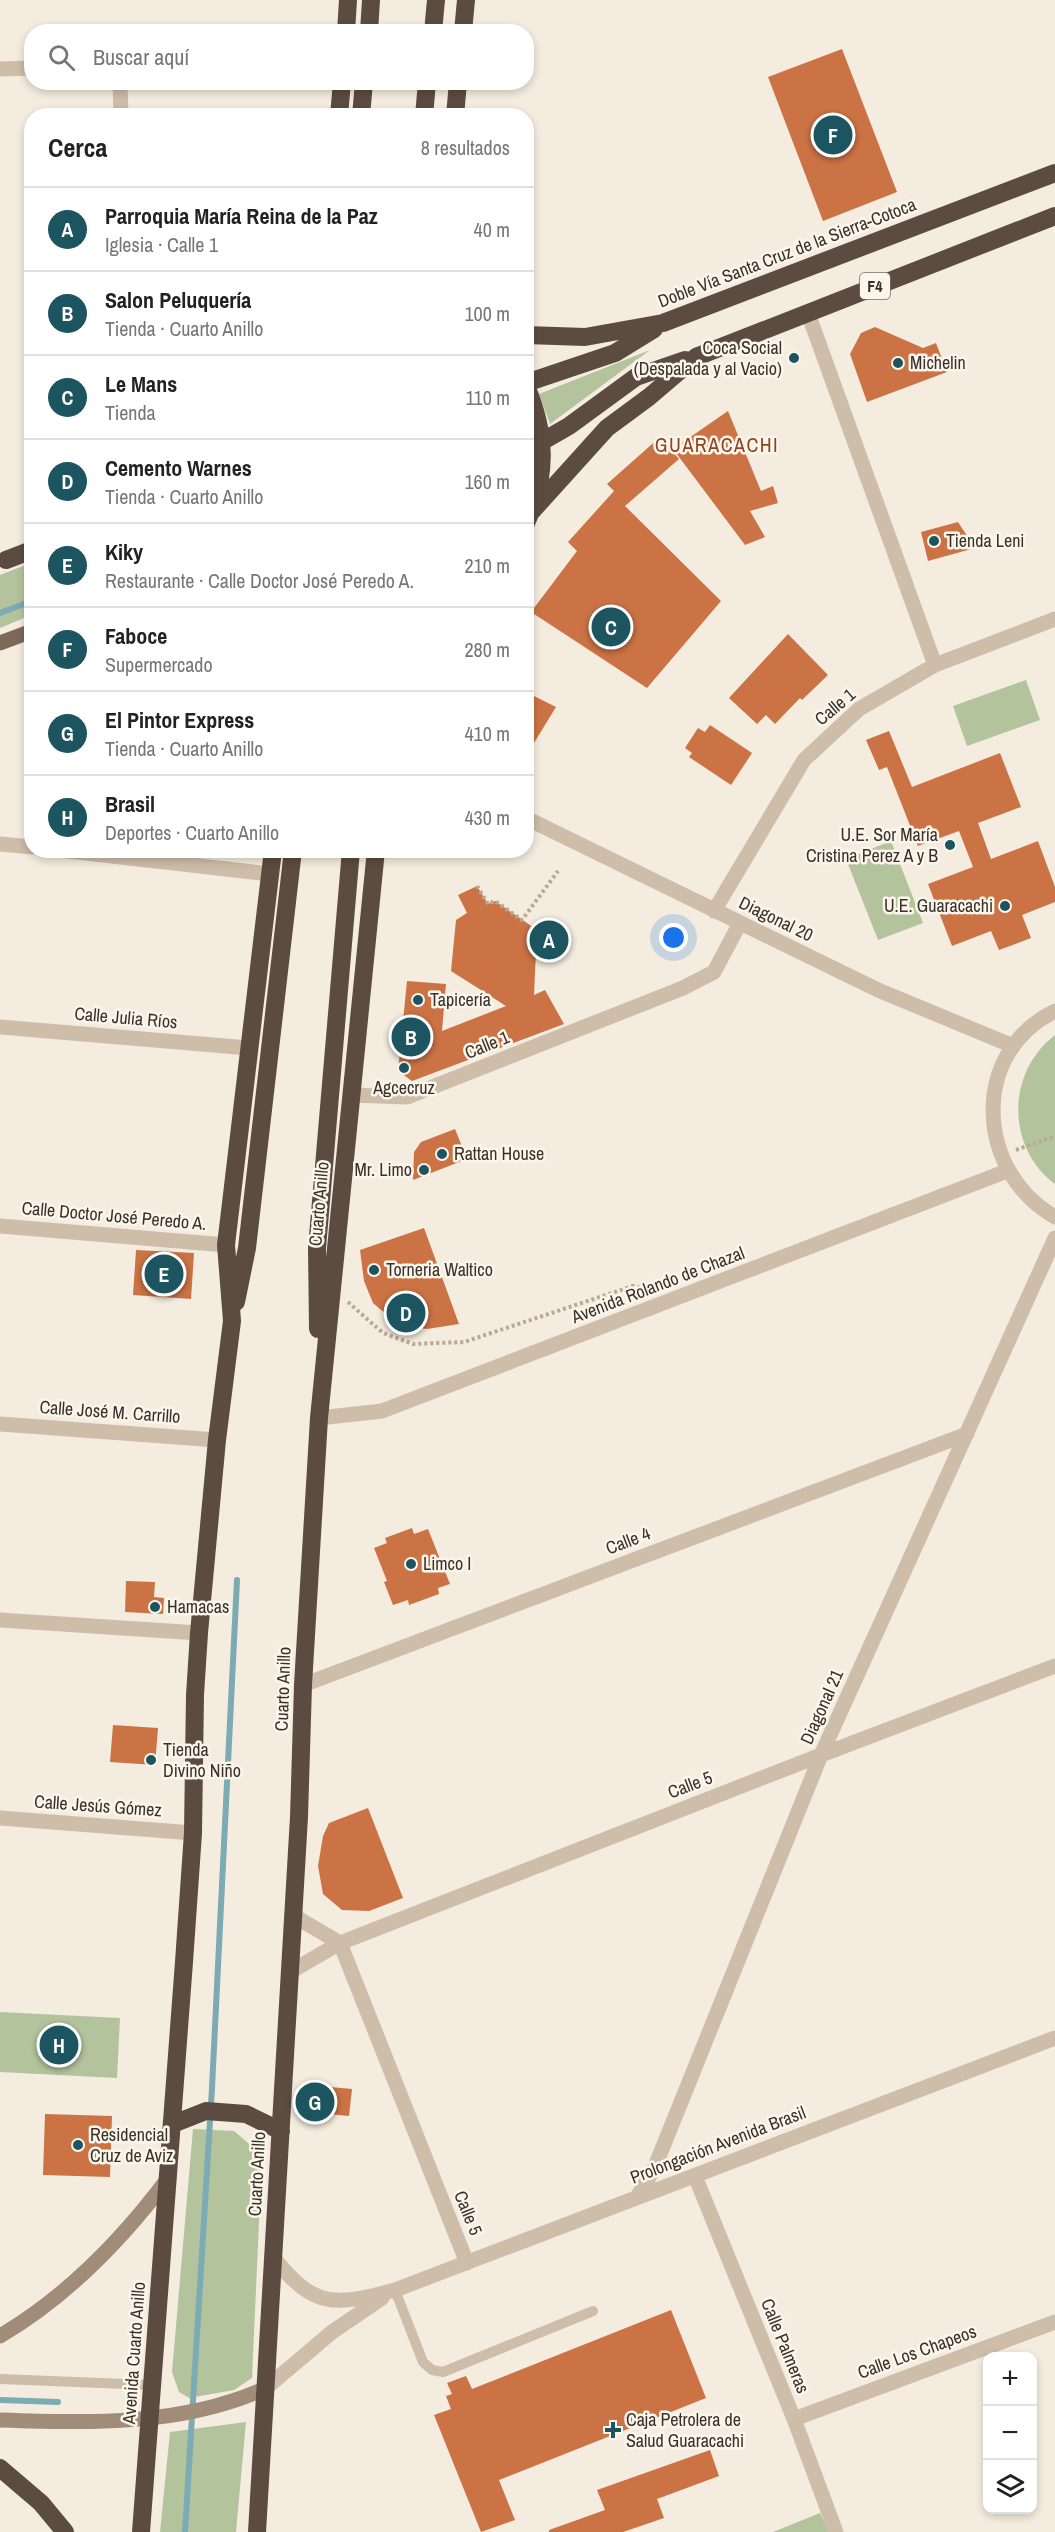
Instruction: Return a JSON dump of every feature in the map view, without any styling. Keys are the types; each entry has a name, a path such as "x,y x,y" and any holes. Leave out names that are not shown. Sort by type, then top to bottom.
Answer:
{"highway":[{"path":"346,24 348,0"},
{"path":"370,24 372,0"},
{"path":"434,24 436,0"},
{"path":"464,24 466,0"},
{"path":"340,108 341,90"},
{"path":"362,108 363,90"},
{"path":"425,108 427,90"},
{"path":"456,108 457,90"},
{"name":"Doble Vía Santa Cruz de la Sierra-Cotoca","path":"534,335 585,338 663,323 1055,173"},
{"name":"F4","path":"534,511 607,428 649,397 696,357 1055,216"},
{"path":"534,381 615,353 663,323"},
{"path":"535,444 569,426 636,377 696,357"},
{"name":"F4","path":"534,404 537,412 535,444 541,476 534,500"},
{"path":"3,561 24,553"},
{"path":"232,1321 226,1245 272,858"},
{"path":"169,2177 193,1833 195,1695 199,1633 217,1440 232,1321 247,1248 292,858"},
{"path":"319,1418 317,1248 350,858"},
{"name":"Cuarto Anillo","path":"257,2532 294,1916 303,1685 319,1418 375,858"},
{"path":"173,2124 206,2111 246,2114 281,2131"},
{"name":"Avenida Cuarto Anillo","path":"141,2532 169,2177"},
{"path":"0,2468 41,2503 65,2532"}],"main road":[{"path":"3,561 24,548"},
{"path":"0,643 24,634"},
{"path":"0,2336 48,2305 78,2279 141,2214 169,2177"},
{"path":"0,2420 83,2422 150,2418 212,2408 266,2388"}],"street":[{"path":"0,69 24,68"},
{"path":"120,90 121,108"},
{"path":"808,313 935,665"},
{"name":"Calle 1","path":"714,911 804,760 859,709 935,665 1055,619"},
{"name":"Diagonal 20","path":"534,822 878,990 1013,1046"},
{"path":"0,844 24,847"},
{"path":"129,858 270,874"},
{"name":"Calle 1","path":"351,1095 407,1097 683,988 714,972 740,923"},
{"path":"1055,1011 1041,1017 1013,1046 998,1075 992,1108 995,1140 1007,1171 1022,1192 1040,1209 1055,1217"},
{"name":"Calle Julia Ríos","path":"0,1027 249,1048"},
{"name":"Avenida Rolando de Chazal","path":"319,1418 382,1412 1007,1171"},
{"name":"Calle Doctor José Peredo A.","path":"0,1226 226,1245"},
{"name":"Diagonal 21","path":"637,2197 654,2169 821,1755 1055,1238"},
{"name":"Calle José M. Carrillo","path":"0,1424 217,1440"},
{"name":"Calle 4","path":"303,1685 967,1434"},
{"path":"0,1620 199,1633"},
{"name":"Calle 5","path":"290,1972 340,1943 1055,1666"},
{"name":"Calle Jesús Gómez","path":"0,1818 193,1833"},
{"path":"294,1916 340,1943"},
{"name":"Calle 5","path":"340,1943 467,2263"},
{"name":"Prolongación Avenida Brasil","path":"274,2258 295,2283 307,2292 329,2300 351,2301 394,2290 1055,2038"},
{"name":"Calle Palmeras","path":"695,2176 794,2419 836,2532"},
{"name":"Prolongación Avenida Brasil","path":"266,2388 332,2332 394,2290"},
{"name":"Calle Los Chapeos","path":"794,2419 1055,2322"}],"lane":[{"path":"394,2290 423,2362 432,2370 443,2372 593,2311"},
{"path":"0,2379 152,2385"}],"path":[{"path":"477,886 488,904 495,901 522,920 558,871"},
{"path":"1001,1156 1055,1136"},
{"path":"333,1287 383,1333 413,1344 464,1342 633,1286 680,1297"}],"green space":[{"path":"650,350 550,424 539,394"},
{"path":"24,566 24,618 0,628 0,575"},
{"path":"1026,680 1040,720 967,746 953,706"},
{"path":"891,841 923,923 878,940 846,859"},
{"path":"1055,1035 1055,1184 1039,1169 1027,1150 1018,1110 1027,1069 1039,1051"},
{"path":"0,2012 120,2018 117,2078 0,2072"},
{"path":"193,2129 234,2131 262,2155 252,2378 234,2390 189,2398 179,2392 172,2372"},
{"path":"246,2422 236,2532 160,2532 170,2432"},
{"path":"820,2513 829,2532 773,2532"}],"building":[{"path":"842,49 897,192 823,221 768,77"},
{"name":"Michelin","path":"875,327 923,348 936,343 947,372 867,402 850,354 861,333"},
{"path":"728,411 761,491 773,486 778,503 750,511 765,537 745,545 673,449"},
{"path":"660,437 679,459 625,506 721,601 647,688 534,614 534,608 577,551 568,542 614,491 607,484"},
{"path":"958,522 975,548 928,561 921,532"},
{"path":"788,634 828,675 802,700 800,698 775,724 766,715 757,724 729,698"},
{"path":"534,696 556,707 534,743"},
{"path":"710,725 752,753 731,785 689,757 692,753 685,748 698,728 705,732"},
{"path":"889,731 912,787 1000,753 1021,807 978,823 991,859 1038,841 1055,887 1055,902 1022,915 1031,938 999,950 991,931 952,946 928,884 973,867 959,831 918,846 887,767 879,770 866,740"},
{"path":"477,886 488,904 495,901 537,930 534,995 545,990 564,1024 412,1081 398,1071 407,981 446,984 442,1031 506,1006 451,971 456,920 467,913 458,895"},
{"path":"455,1129 467,1159 413,1180 414,1152 421,1142"},
{"path":"424,1228 459,1324 427,1329 407,1326 388,1316 373,1303 364,1281 360,1250"},
{"path":"136,1250 194,1253 191,1299 133,1295"},
{"name":"Limco I","path":"412,1528 414,1534 428,1529 450,1584 438,1588 439,1594 409,1605 408,1600 393,1605 384,1582 387,1581 374,1548 387,1543 385,1538"},
{"path":"126,1581 155,1582 154,1597 164,1598 163,1614 125,1612"},
{"path":"113,1725 158,1728 155,1765 110,1762"},
{"path":"368,1808 403,1898 369,1911 342,1910 323,1894 318,1866 323,1836 329,1823"},
{"path":"309,2085 352,2089 349,2116 307,2112"},
{"name":"Residencial Cruz de Aviz","path":"45,2114 112,2116 110,2177 43,2175"},
{"path":"671,2310 706,2398 499,2480 515,2520 481,2532 434,2415 451,2409 446,2396 452,2394 447,2383 466,2376 472,2389"},
{"path":"710,2450 719,2476 657,2499 664,2518 623,2532 549,2532 549,2530 605,2510 597,2490"}],"waterway":[{"path":"0,613 24,604"},
{"path":"185,2532 212,2088 237,1580"},
{"path":"0,2400 58,2402"}],"place":[{"name":"Faboce","path":"833,135"},
{"name":"Coca Social (Despalada y al Vacio)","path":"794,358"},
{"name":"Michelin","path":"898,363"},
{"name":"Tienda Leni","path":"934,541"},
{"name":"Le Mans","path":"611,627"},
{"name":"U.E. Sor María Cristina Perez A y B","path":"950,845"},
{"name":"U.E. Guaracachi","path":"1005,906"},
{"name":"Parroquia María Reina de la Paz","path":"549,940"},
{"name":"Tapicería","path":"418,1000"},
{"name":"Salon Peluquería","path":"411,1037"},
{"name":"Agcecruz","path":"404,1068"},
{"name":"Rattan House","path":"442,1154"},
{"name":"Mr. Limo","path":"424,1170"},
{"name":"Torneria Waltico","path":"374,1270"},
{"name":"Kiky","path":"164,1274"},
{"name":"Cemento Warnes","path":"406,1313"},
{"name":"Limco I","path":"411,1564"},
{"name":"Hamacas","path":"155,1607"},
{"name":"Tienda Divino Niño","path":"151,1760"},
{"name":"Brasil","path":"59,2045"},
{"name":"El Pintor Express","path":"315,2102"},
{"name":"Residencial Cruz de Aviz","path":"78,2145"},
{"name":"Caja Petrolera de Salud Guaracachi","path":"613,2430"}],"district":[{"name":"GUARACACHI","path":"717,445"}]}
